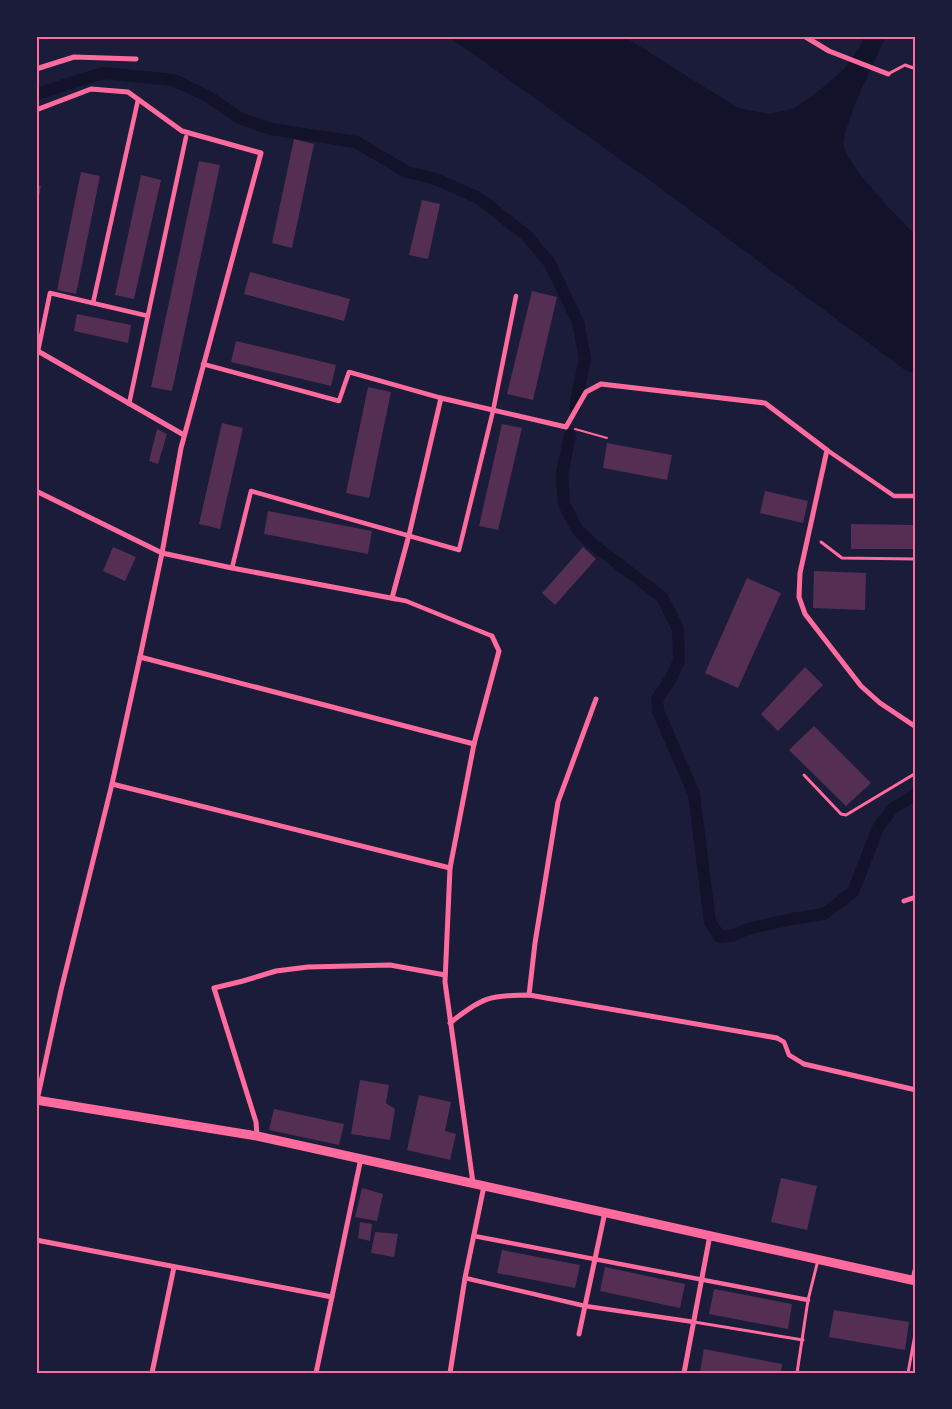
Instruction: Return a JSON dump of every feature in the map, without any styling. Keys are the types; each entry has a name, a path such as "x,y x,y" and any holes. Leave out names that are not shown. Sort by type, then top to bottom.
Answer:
{"main road":[{"path":"37,1102 257,1136 914,1281"}],"street":[{"path":"804,36 829,51 888,74"},
{"path":"36,70 74,57 136,59"},
{"path":"36,110 91,90 128,92 182,131 261,153 184,435 140,657 112,784 61,990 37,1102"},
{"path":"94,304 138,100"},
{"path":"129,404 186,138"},
{"path":"148,316 50,293 37,351 184,435"},
{"path":"232,568 251,491 459,550 493,411 516,296"},
{"path":"203,364 339,401 349,372 441,398 566,427 580,406 586,392 600,384 765,403 827,450 894,496 916,496"},
{"path":"394,598 441,398"},
{"path":"827,450 800,573 799,597 805,614 861,686 880,704 916,727"},
{"path":"36,491 162,553 406,601 492,636 499,651 474,744 450,868 445,974 450,1023 473,1183"},
{"path":"140,657 474,744"},
{"path":"529,995 535,943 558,802 596,699"},
{"path":"112,784 450,868"},
{"path":"904,901 916,897"},
{"path":"257,1136 256,1122 214,988 276,971 308,967 390,964 445,974"},
{"path":"450,1023 473,1005 486,999 506,995 529,995 777,1038 784,1042 789,1055 804,1064 916,1090"},
{"path":"316,1373 361,1158"},
{"path":"450,1373 465,1278 484,1186"},
{"path":"579,1334 605,1212"},
{"path":"684,1373 710,1235"},
{"path":"474,1236 808,1300"},
{"path":"36,1240 332,1297"},
{"path":"914,1281 916,1266"},
{"path":"152,1373 174,1267"},
{"path":"465,1278 585,1306 694,1322"}],"lane":[{"path":"888,74 905,65 916,68"},
{"path":"821,542 842,558 916,560"},
{"path":"804,775 841,814 846,816 916,773"},
{"path":"797,1373 808,1300 818,1259"},
{"path":"694,1322 803,1340"},
{"path":"908,1373 916,1329"}],"path":[{"path":"566,427 607,438"}],"shaded area":[{"path":"448,36 623,36 738,108 770,114 795,108 825,86 845,68 860,47 864,36 886,36 848,124 844,147 854,167 916,236 916,375 905,370 648,179"}],"building":[{"path":"294,139 314,144 292,248 272,243"},
{"path":"199,161 220,165 172,391 151,387"},
{"path":"81,172 100,176 76,294 57,290"},
{"path":"141,175 161,180 134,299 115,295"},
{"path":"36,185 41,186 37,205 36,205"},
{"path":"422,200 440,204 428,259 409,255"},
{"path":"250,272 350,299 344,321 244,294"},
{"path":"532,291 557,297 533,400 507,394"},
{"path":"77,314 131,325 128,343 74,331"},
{"path":"236,341 336,365 331,386 231,362"},
{"path":"368,387 391,392 369,498 346,493"},
{"path":"222,423 243,428 220,529 199,524"},
{"path":"502,424 522,428 498,530 479,526"},
{"path":"157,429 167,434 158,464 149,461"},
{"path":"607,443 672,455 667,480 603,468"},
{"path":"765,491 808,501 803,523 760,513"},
{"path":"268,511 372,531 368,554 264,534"},
{"path":"851,524 916,525 916,549 851,549"},
{"path":"113,547 136,557 125,581 103,571"},
{"path":"583,547 596,559 555,605 542,593"},
{"path":"814,571 866,573 865,610 813,608"},
{"path":"747,578 781,593 738,688 705,673"},
{"path":"805,667 823,685 778,731 761,714"},
{"path":"814,726 871,783 846,806 789,750"},
{"path":"360,1080 389,1085 386,1103 395,1109 390,1140 351,1134"},
{"path":"419,1095 451,1102 445,1131 456,1134 450,1160 407,1150"},
{"path":"274,1109 344,1124 339,1145 269,1130"},
{"path":"781,1178 817,1186 807,1230 771,1222"},
{"path":"362,1188 383,1194 377,1221 355,1217"},
{"path":"360,1222 372,1224 370,1241 358,1238"},
{"path":"375,1232 398,1234 394,1257 371,1253"},
{"path":"502,1250 580,1265 575,1288 497,1273"},
{"path":"605,1267 685,1284 680,1308 600,1291"},
{"path":"714,1289 792,1304 788,1329 709,1314"},
{"path":"834,1310 909,1322 905,1350 829,1337"},
{"path":"704,1349 782,1364 781,1373 709,1373 700,1371"}],"waterway":[{"path":"36,94 103,73 174,80 209,97 239,118 271,129 356,142 407,172 433,178 479,198 527,236 549,262 578,322 585,358 575,407"},
{"path":"570,435 562,474 564,504 577,529 591,543 662,597 678,629 679,661 670,680 657,699 658,711 694,794 710,922 720,937 735,935 747,929 792,919 824,914 853,892 878,828 892,809 916,794"}]}
